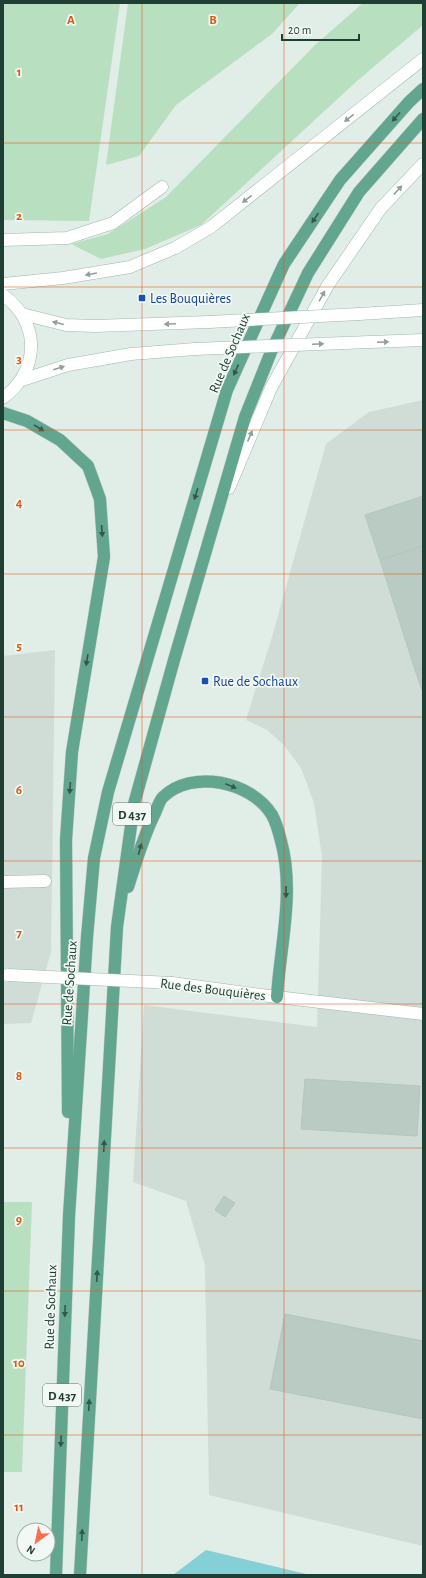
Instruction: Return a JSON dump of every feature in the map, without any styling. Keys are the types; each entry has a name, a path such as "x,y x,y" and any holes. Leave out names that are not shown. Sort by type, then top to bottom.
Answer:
{"main road":[{"path":"3,284 63,278 130,267 175,248 211,227 423,59"},
{"name":"Rue de Sochaux","path":"56,1574 69,1216 87,937 94,858 108,792 227,390 284,264 340,180 409,102 423,89"},
{"name":"D 437","path":"80,1575 117,927 134,804 245,417 271,352 308,273 359,192 423,120"},
{"path":"214,524 271,388 328,286 381,208 423,164"},
{"path":"3,240 67,238 113,223 162,187"},
{"path":"3,295 12,301 22,314 29,330 32,347 29,364 22,380 12,392 3,398"},
{"path":"22,314 66,325 95,326 209,322 423,310"},
{"path":"22,380 68,365 130,354 423,340"},
{"path":"3,413 27,421 60,440 88,466 100,499 104,557 72,752 66,840 69,1216"},
{"path":"117,927 143,838 162,798 183,784 208,780 230,784 256,799 271,815 281,841 286,868 286,911 277,997"},
{"path":"3,882 45,881"},
{"name":"Rue des Bouquières","path":"6,975 172,983 423,1014"}],"shaded area":[{"path":"423,400 423,1546 209,1495 205,1265 186,1201 133,1182 144,1005 317,1027 322,857 314,803 301,768 284,745 267,730 246,720 272,637 326,444 369,412"},
{"path":"55,650 51,952 31,1023 3,1024 3,656"}],"green space":[{"path":"3,3 120,3 89,221 3,220"},
{"path":"128,3 300,3 272,34 176,105 139,156 106,165"},
{"path":"363,3 423,3 423,25 357,81 201,225 145,249 101,259 71,244 108,234 166,197 316,44"},
{"path":"3,1202 32,1202 22,1472 3,1472"}],"water":[{"path":"206,1550 310,1575 173,1575"}],"building":[{"path":"423,496 423,546 380,560 365,515"},
{"path":"423,546 423,668 415,670 380,560"},
{"path":"423,668 423,693 415,670"},
{"path":"305,1079 420,1086 417,1136 301,1129"},
{"path":"224,1196 235,1203 225,1217 215,1210"},
{"path":"285,1314 423,1341 423,1419 270,1389"}],"place":[{"name":"Les Bouquières","path":"142,298"},
{"name":"Rue de Sochaux","path":"205,681"}]}
